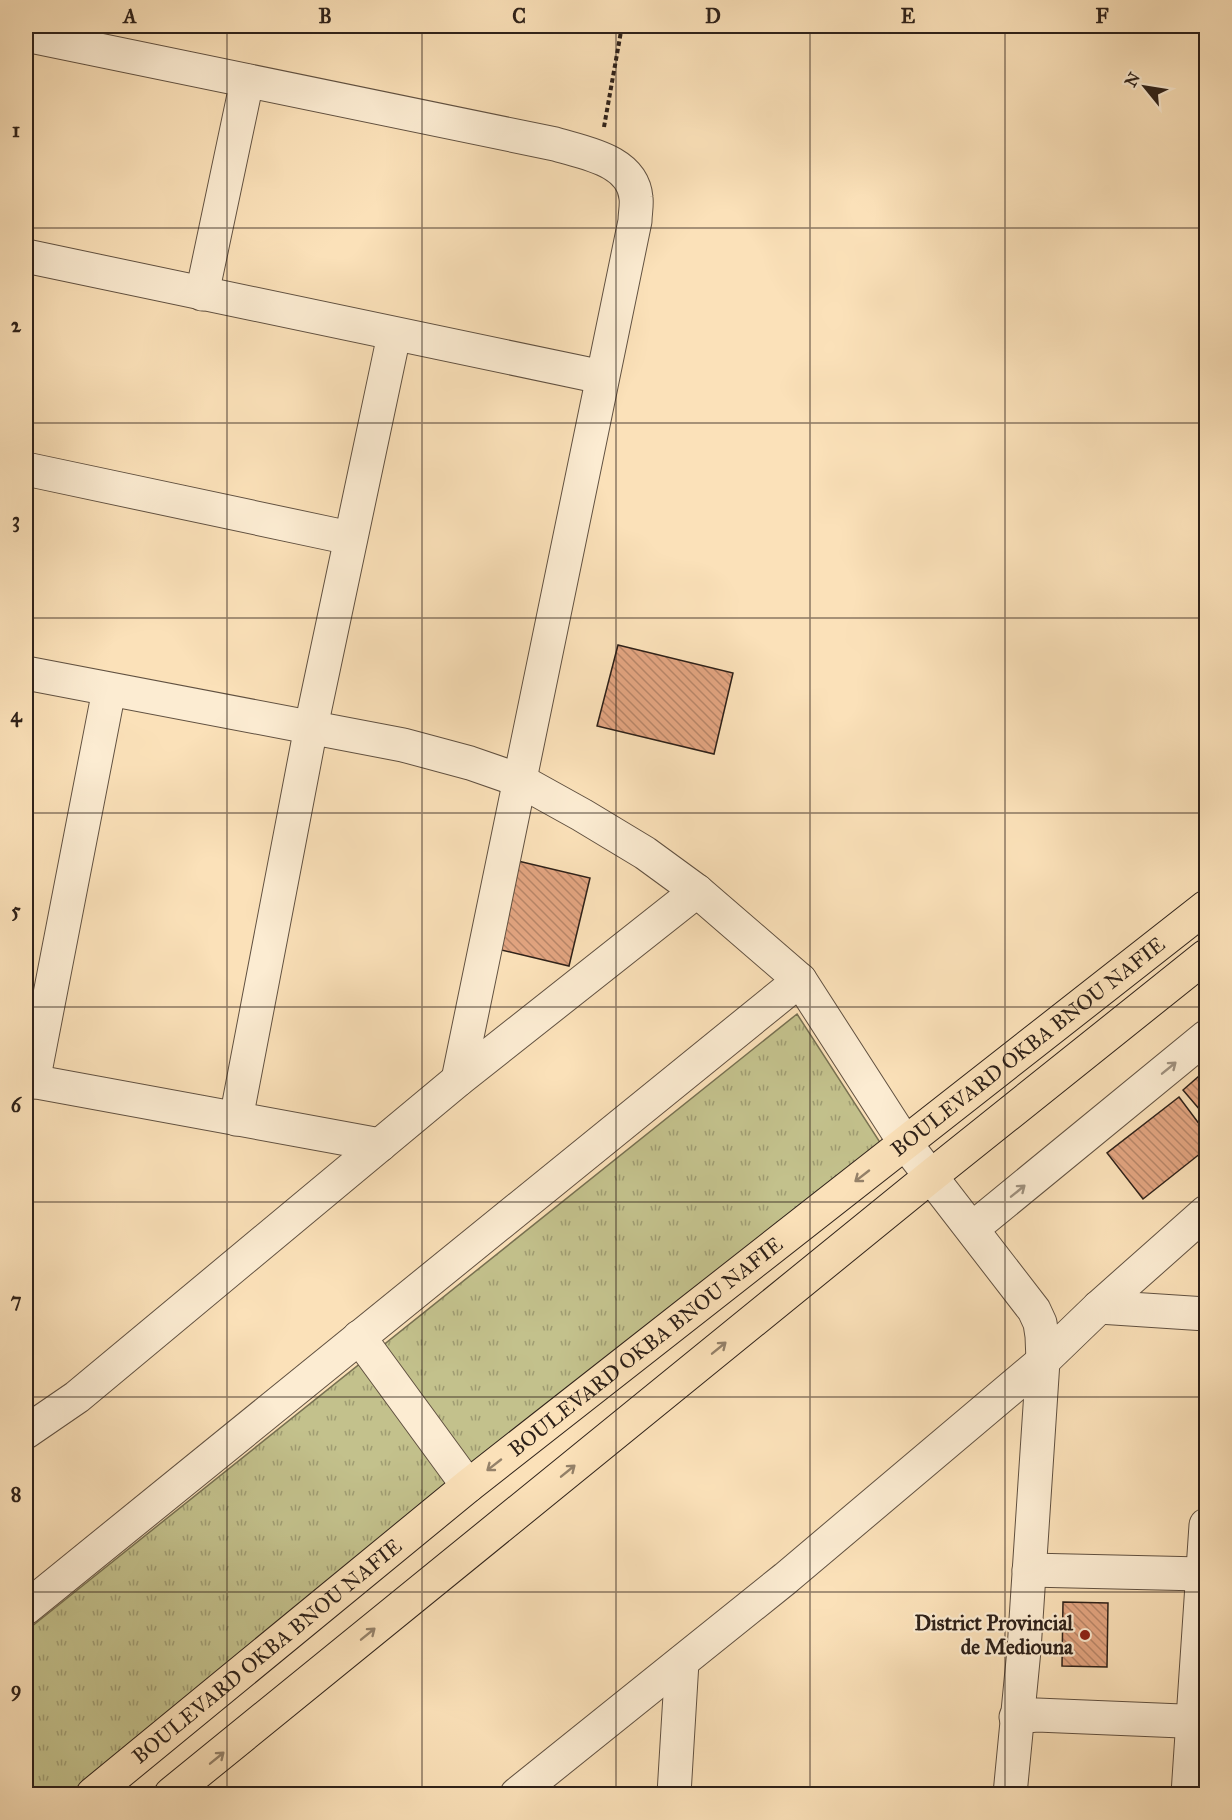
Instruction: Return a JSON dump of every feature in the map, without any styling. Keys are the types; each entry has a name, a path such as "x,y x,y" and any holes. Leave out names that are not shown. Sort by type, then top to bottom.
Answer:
{"main road":[{"name":"BOULEVARD OKBA BNOU NAFIE","path":"93,1794 468,1486 1206,907"},
{"name":"BOULEVARD OKBA BNOU NAFIE","path":"171,1794 931,1176 1206,956"}],"street":[{"path":"26,35 555,144 599,157 615,165 628,178 636,196 634,221 458,1080"},
{"path":"202,294 247,81"},
{"path":"26,256 602,377"},
{"path":"236,1119 311,728 394,335"},
{"path":"26,470 350,538"},
{"path":"26,673 404,745 519,780 645,854 697,891 800,980 905,1143 973,1228 1034,1310 1041,1329 1043,1361 1024,1650 1010,1794"},
{"path":"109,690 29,1081 380,1145"},
{"path":"26,1432 77,1398 458,1080 697,891"},
{"path":"26,1608 800,980"},
{"path":"973,1228 1206,1037"},
{"path":"517,1794 786,1578 1043,1361 1099,1307 1206,1212"},
{"path":"1099,1307 1206,1314"},
{"path":"359,1337 468,1486"},
{"path":"1188,1794 1199,1722 1202,1574 1206,1525"},
{"path":"1029,1570 1202,1574"},
{"path":"674,1794 682,1662"},
{"path":"1017,1717 1037,1715 1199,1722"},
{"path":"558,1794 561,1760"}],"path":[{"path":"599,157 622,26"}],"green space":[{"path":"797,1014 883,1147 72,1794 26,1794 26,1631"}],"building":[{"path":"618,645 733,673 714,754 597,726"},
{"path":"518,861 590,878 569,966 497,949"},
{"path":"1206,1070 1206,1117 1183,1090"},
{"path":"1179,1097 1206,1133 1206,1149 1143,1199 1107,1153"},
{"name":"District Provincial de Mediouna","path":"1063,1602 1108,1603 1107,1667 1062,1666"}],"place":[{"name":"District Provincial de Mediouna","path":"1085,1635"}]}
